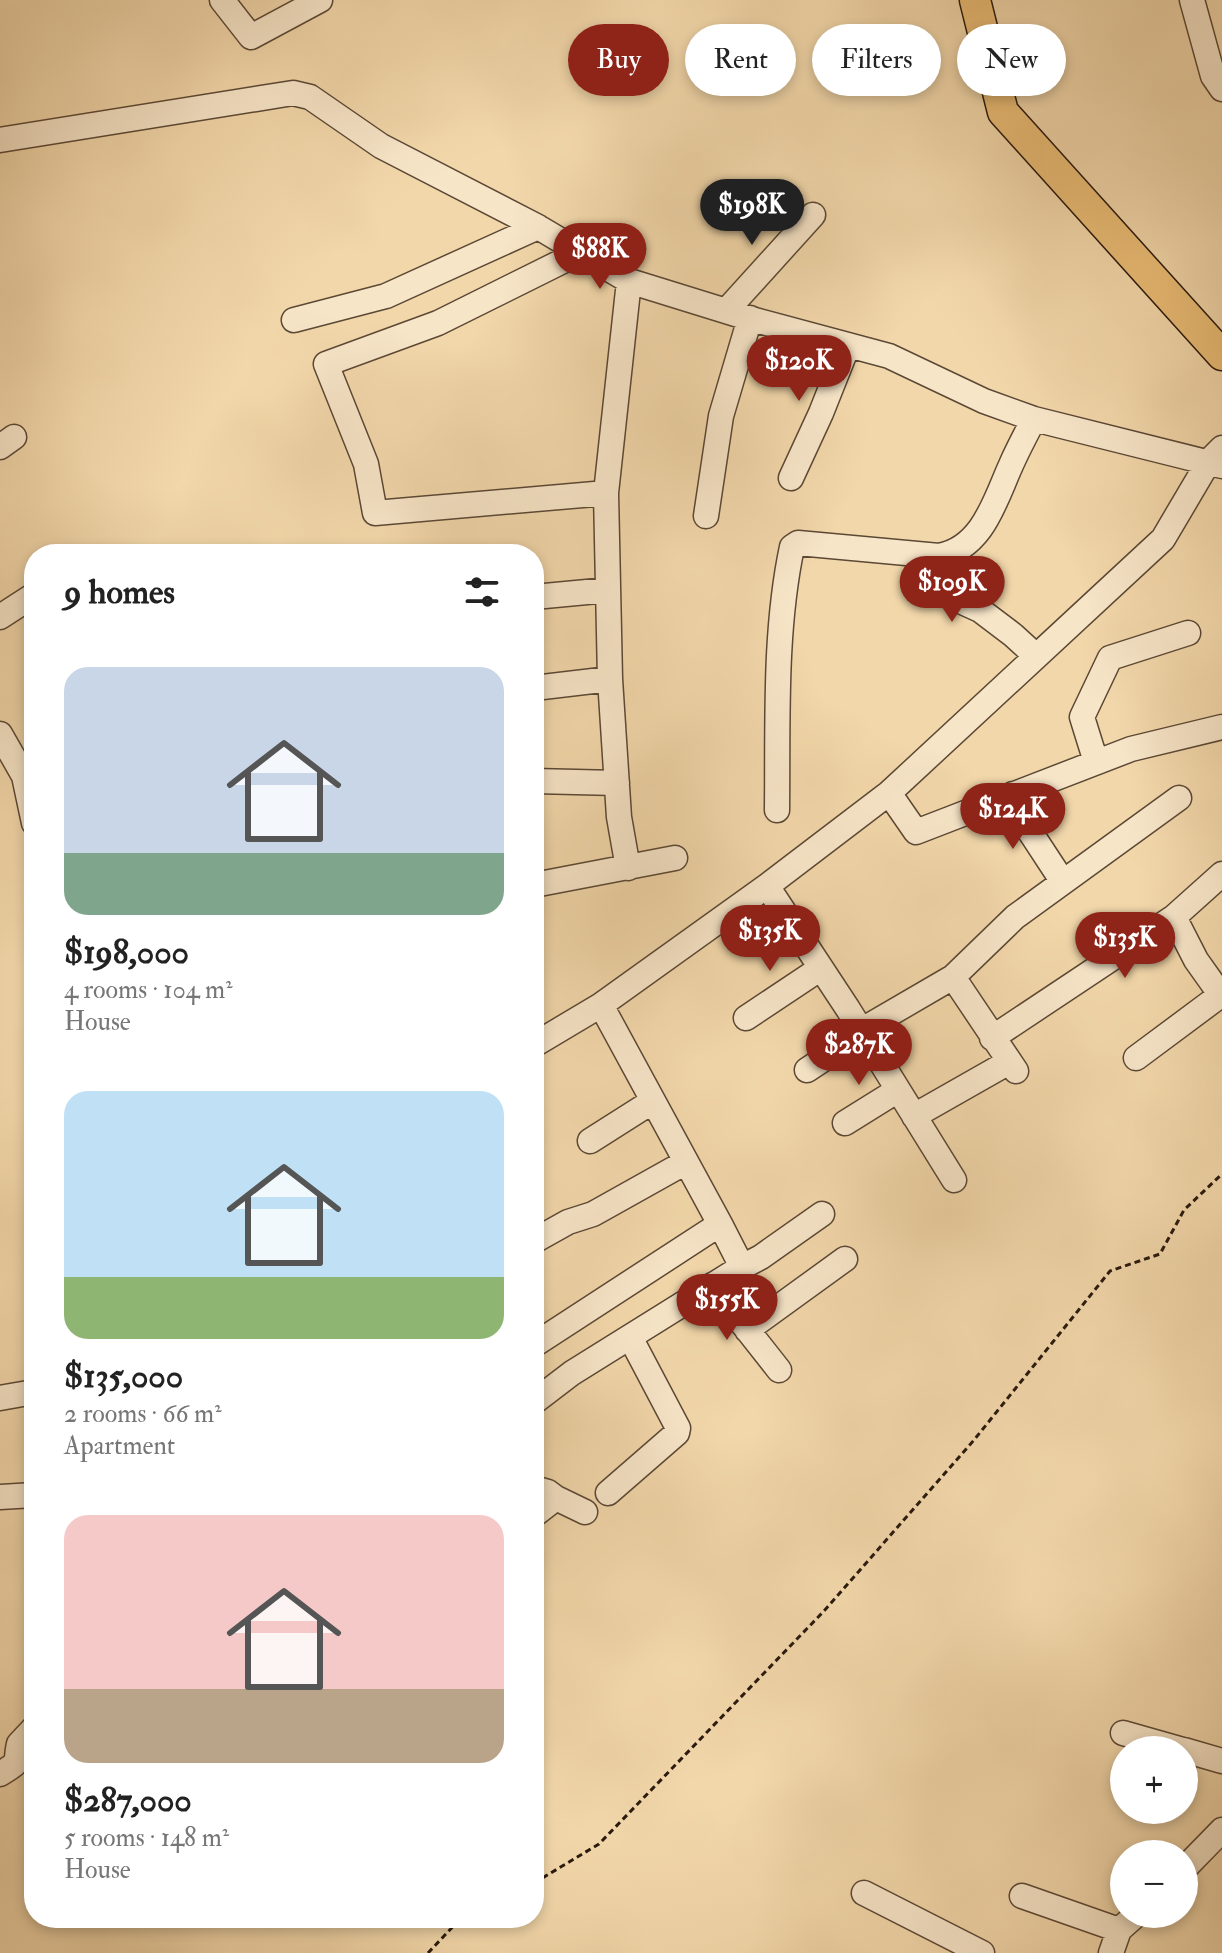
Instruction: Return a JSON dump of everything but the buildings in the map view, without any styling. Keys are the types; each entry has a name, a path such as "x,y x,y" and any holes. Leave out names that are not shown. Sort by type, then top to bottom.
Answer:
{"main road":[{"path":"975,0 1003,112 1222,355"}],"street":[{"path":"222,0 251,37 320,0"},
{"path":"1192,0 1213,76 1222,89"},
{"path":"0,140 293,93 310,97 381,146 538,227 629,281 889,356 984,401 1034,419 1218,458 1163,539 889,793 767,886 601,1005 544,1039"},
{"path":"706,516 738,314 813,215"},
{"path":"294,320 386,296 538,227"},
{"path":"581,252 438,323 326,364 366,464 375,513 606,493"},
{"path":"628,868 619,817 610,679 606,493 629,281"},
{"path":"791,478 848,345"},
{"path":"777,810 779,672 786,574 792,547 798,543 951,554 974,538 991,513 1034,419"},
{"path":"944,555 945,590 949,596 980,610 1036,656"},
{"path":"544,596 608,590"},
{"path":"0,617 24,601"},
{"path":"1096,762 1082,717 1110,658 1188,633"},
{"path":"544,687 610,679"},
{"path":"889,793 916,832 1131,749 1222,727"},
{"path":"0,734 24,766"},
{"path":"544,781 617,783"},
{"path":"1013,794 1023,821 1063,882"},
{"path":"807,1070 862,1032 953,977 1015,917 1179,798"},
{"path":"544,883 675,858"},
{"path":"992,1038 1174,917 1222,874"},
{"path":"767,886 954,1180"},
{"path":"1136,1058 1218,997 1218,991 1196,960 1174,917"},
{"path":"746,1018 821,968"},
{"path":"914,1116 1012,1066 953,977"},
{"path":"601,1005 742,1267"},
{"path":"845,1123 898,1090"},
{"path":"590,1141 653,1101"},
{"path":"544,1235 568,1222 593,1214 686,1162"},
{"path":"544,1394 572,1373 761,1257 822,1214"},
{"path":"544,1338 720,1224"},
{"path":"747,1330 845,1259"},
{"path":"712,1285 779,1370"},
{"path":"608,1493 677,1433 678,1428 630,1337"},
{"path":"0,1398 24,1394"},
{"path":"545,1493 585,1512"},
{"path":"0,1497 24,1496"},
{"path":"1123,1733 1134,1736"},
{"path":"0,1774 20,1758 19,1744 24,1739"},
{"path":"1198,1752 1220,1755"},
{"path":"1198,1855 1222,1830"},
{"path":"864,1893 982,1953"},
{"path":"1022,1896 1122,1932"}],"path":[{"path":"544,1877 599,1844 669,1773 824,1611 974,1440 1110,1271 1160,1254 1184,1210 1222,1174"},
{"path":"428,1953 452,1928"}]}
